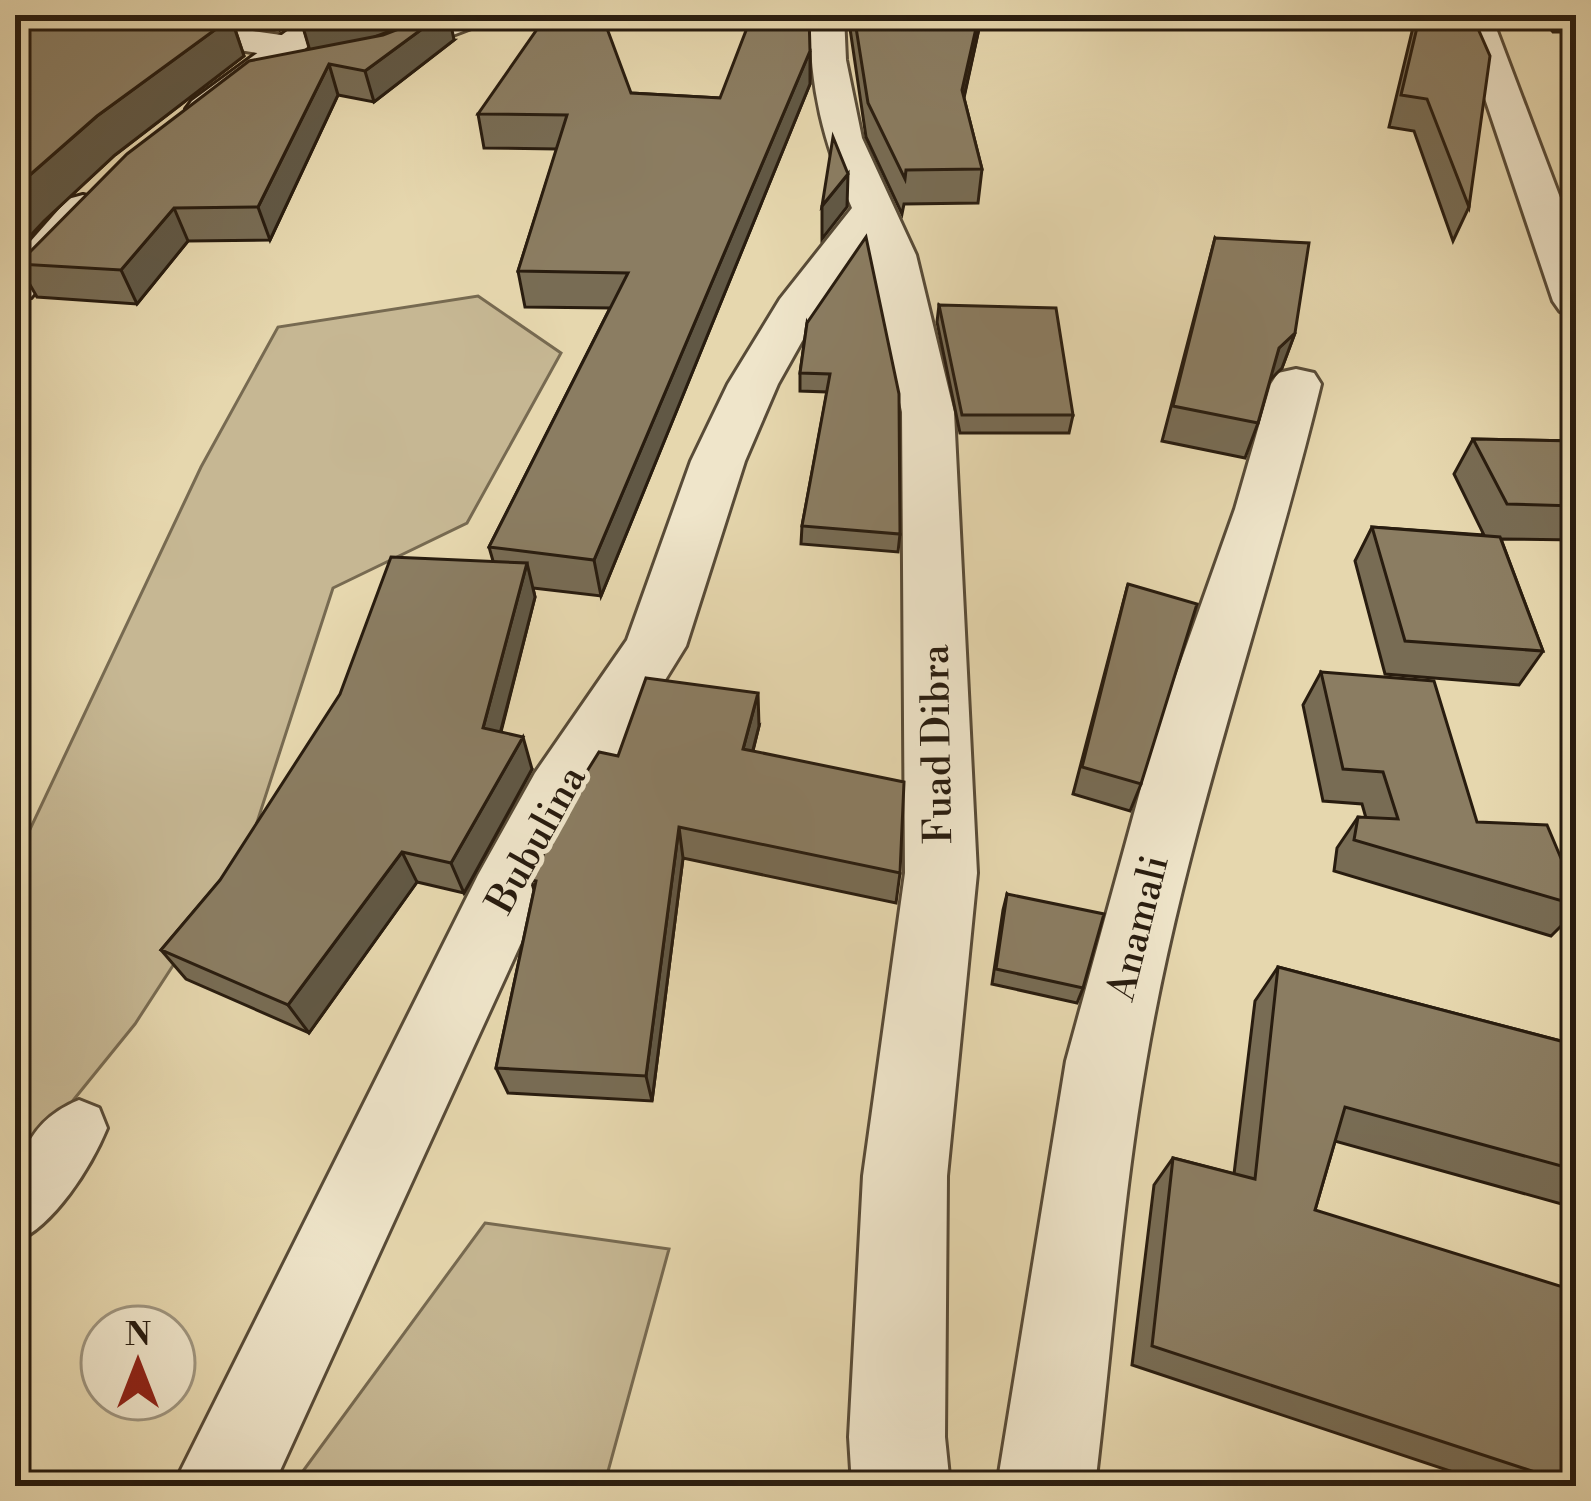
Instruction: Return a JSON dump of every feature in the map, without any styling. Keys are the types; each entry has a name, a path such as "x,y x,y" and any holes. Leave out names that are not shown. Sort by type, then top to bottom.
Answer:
{"street":[{"path":"313,59 331,15"},
{"path":"173,131 246,80 475,15"},
{"name":"Fuad Dibra","path":"827,15 828,61 842,138 894,255 928,412 939,695 940,873 905,1176 897,1437 901,1486"},
{"path":"1474,15 1576,301"},
{"path":"118,22 313,59"},
{"path":"1524,154 1576,182"},
{"path":"15,286 114,177"},
{"name":"Bubulina","path":"222,1486 286,1363 430,1044 549,809 655,646 686,573 704,499 754,388 802,298 836,249 873,211"},
{"name":"Anamali","path":"1046,1486 1106,1061 1190,726 1263,509 1296,384"}],"lane":[{"path":"15,1213 79,1128"}],"shaded area":[{"path":"478,296 561,353 467,523 333,588 248,850 135,1024 15,1172 15,861 201,467 278,327"},
{"path":"485,1223 669,1249 604,1486 292,1486"}],"building":[{"path":"15,15 231,18 97,116 15,188 15,34 22,28 15,27"},
{"path":"441,15 365,71 329,64 258,207 174,208 121,270 18,264 127,154 249,61 383,35"},
{"path":"547,15 602,15 631,93 720,98 752,15 809,15 810,51 594,560 489,547 628,273 518,271 567,115 478,114"},
{"path":"854,15 979,15 962,90 982,169 906,170 905,179 868,103"},
{"path":"1420,15 1472,15 1490,56 1469,207 1427,99 1401,95"},
{"path":"833,137 848,174 822,206"},
{"path":"866,237 899,394 900,534 802,526 830,374 800,373 807,323"},
{"path":"1215,238 1309,243 1295,333 1279,348 1258,423 1173,406"},
{"path":"939,305 1056,308 1073,415 962,415"},
{"path":"1473,439 1576,441 1576,506 1507,504"},
{"path":"1372,527 1500,537 1543,651 1405,641"},
{"path":"391,557 527,563 483,728 523,737 451,863 402,852 288,1005 161,950 220,880 340,694"},
{"path":"1128,584 1197,604 1141,784 1082,767"},
{"path":"1321,672 1434,681 1477,822 1547,825 1576,894 1576,905 1354,840 1358,817 1398,819 1383,772 1343,769"},
{"path":"646,678 758,693 743,749 904,782 900,873 679,827 646,1076 496,1068 536,881 531,880 569,800 599,752 618,756"},
{"path":"1007,894 1104,914 1083,988 996,969"},
{"path":"1278,967 1576,1045 1576,1170 1345,1107 1315,1210 1576,1291 1576,1486 1545,1486 1544,1475 1152,1346 1173,1158 1255,1179"}]}
